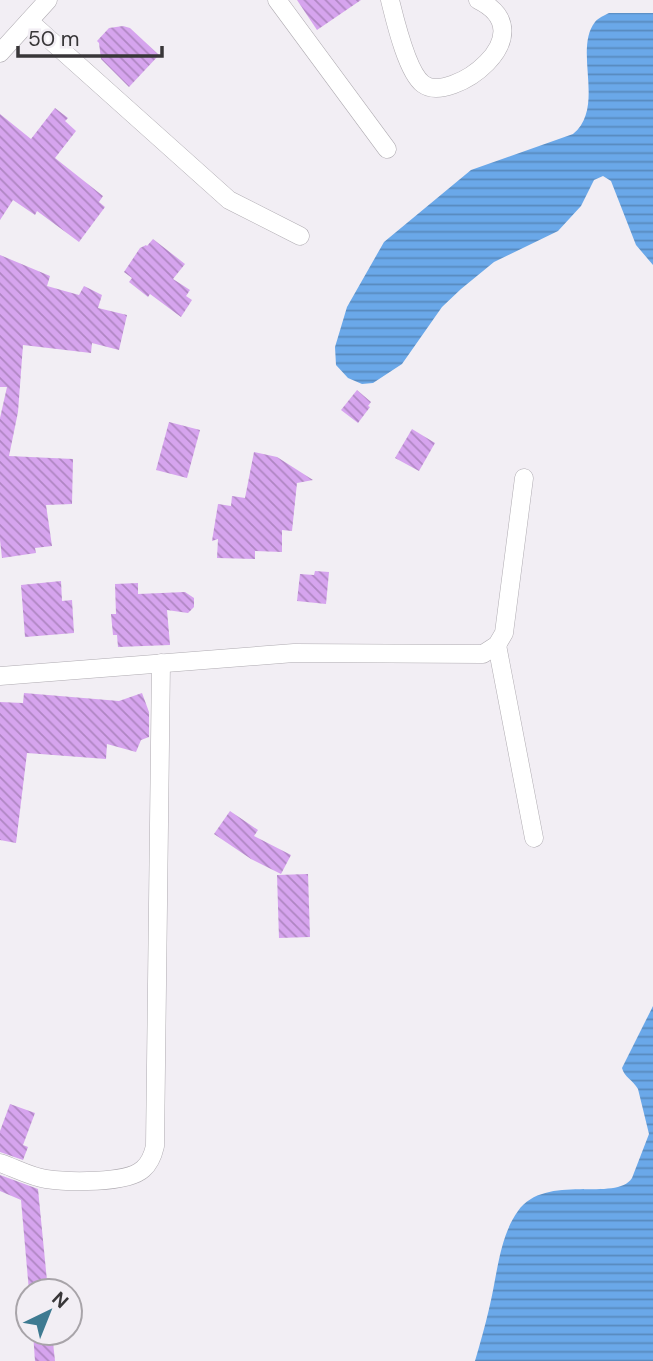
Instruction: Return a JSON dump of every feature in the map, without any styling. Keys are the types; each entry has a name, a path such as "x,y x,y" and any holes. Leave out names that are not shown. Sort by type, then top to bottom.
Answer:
{"street":[{"path":"0,53 48,0"},
{"path":"276,0 387,149"},
{"path":"390,0 397,31 414,73 423,84 433,89 442,89 468,76 495,55 502,43 502,24 492,7 478,0"},
{"path":"29,21 229,200 300,236"},
{"path":"0,676 293,653 483,654 496,645 504,633 524,478"},
{"path":"496,645 534,838"},
{"path":"0,1163 45,1179 85,1181 129,1177 142,1171 152,1158 155,1146 161,663"}],"water":[{"path":"609,13 653,13 653,265 636,245 611,181 603,176 594,180 581,206 558,231 494,262 461,289 442,307 402,364 373,383 362,384 348,378 336,365 335,347 347,307 384,242 471,170 573,134 583,123 587,109 589,34 596,21"},
{"path":"653,1006 653,1361 475,1361 503,1245 518,1211 530,1199 545,1193 611,1188 624,1185 632,1178 649,1134 638,1089 622,1068"}],"building":[{"path":"297,0 361,0 317,30"},
{"path":"109,28 130,28 159,55 129,87 101,59 97,41"},
{"path":"55,108 68,118 65,121 76,131 55,158 103,196 99,202 105,207 79,242 37,211 35,215 13,200 0,220 0,114 31,139"},
{"path":"153,239 185,264 173,279 190,290 186,296 192,300 181,317 129,282 132,278 124,272 140,248 147,246"},
{"path":"0,255 50,276 47,286 79,295 84,286 102,295 98,308 127,315 119,350 92,343 91,353 23,345 18,412 9,456 73,459 72,504 46,505 52,546 35,548 36,553 2,558 0,418 7,387 0,387"},
{"path":"357,390 371,402 358,423 341,410"},
{"path":"169,422 200,430 187,478 156,470"},
{"path":"412,429 435,443 419,471 395,458"},
{"path":"254,452 277,457 313,480 297,483 292,531 282,530 282,552 255,551 255,559 217,558 218,539 212,541 218,504 231,506 232,496 245,498"},
{"path":"315,571 329,572 326,604 297,601 300,574 314,575"},
{"path":"61,581 62,601 72,600 74,633 25,637 21,585"},
{"path":"138,583 138,594 185,592 194,598 194,607 188,613 167,610 170,645 118,647 117,635 113,635 111,614 116,614 115,584"},
{"path":"24,693 119,701 142,693 149,712 149,737 141,740 136,752 107,744 106,759 27,753 16,843 0,840 0,702 23,703"},
{"path":"230,811 258,830 254,836 291,855 281,874 251,859 214,834"},
{"path":"308,874 310,937 279,938 277,875"},
{"path":"10,1104 35,1113 23,1145 28,1147 23,1160 0,1152 0,1131"},
{"path":"0,1175 38,1189 47,1277 28,1277 21,1200 0,1191"},
{"path":"34,1347 54,1347 55,1361 35,1361"}]}
